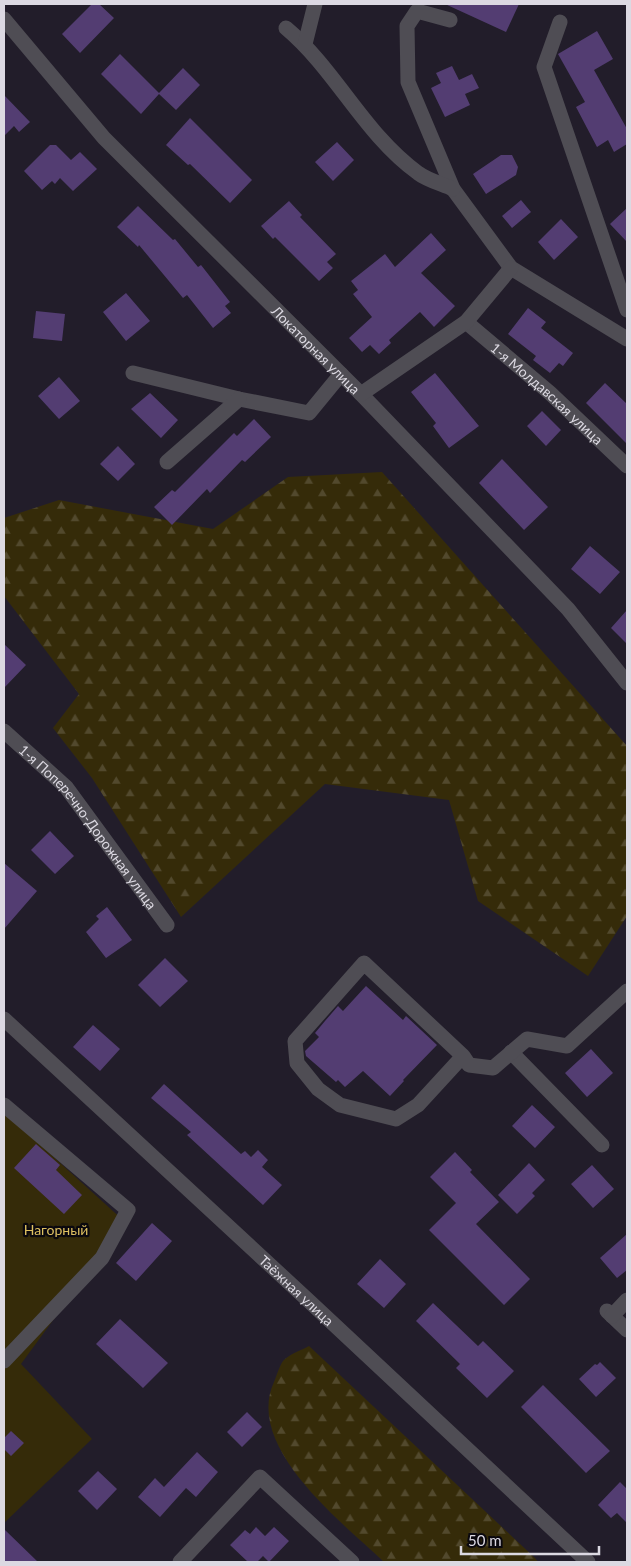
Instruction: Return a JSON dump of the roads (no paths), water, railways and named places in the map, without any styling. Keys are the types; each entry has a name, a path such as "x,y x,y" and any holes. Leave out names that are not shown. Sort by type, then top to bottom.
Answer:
{"street":[{"path":"305,44 315,4"},
{"path":"450,20 417,11 407,26 407,35 408,82 453,189 511,268 627,338"},
{"name":"Локаторная улица","path":"4,19 104,138 361,394 568,609 627,683"},
{"path":"560,22 544,68 627,310"},
{"path":"286,28 305,44 374,132 419,174 453,189"},
{"path":"361,394 466,322 511,268"},
{"name":"1-я Молдавская улица","path":"466,322 550,393 627,466"},
{"path":"133,373 239,399 309,413 341,374"},
{"path":"167,462 239,399"},
{"name":"1-я Поперечно-Дорожная улица","path":"4,731 66,787 167,925"},
{"path":"463,1056 418,1105 396,1119 340,1105 318,1089 297,1063 295,1041 364,963 463,1056 469,1065 494,1068 526,1039 567,1046 627,991"},
{"name":"Таёжная улица","path":"4,1019 588,1562"},
{"path":"511,1052 602,1145"},
{"path":"4,1104 128,1210 102,1258 4,1361"},
{"path":"627,1300 609,1313 627,1330"},
{"path":"180,1562 260,1477 352,1562"}],"park label":[{"name":"Нагорный","path":"56,1229"}]}
